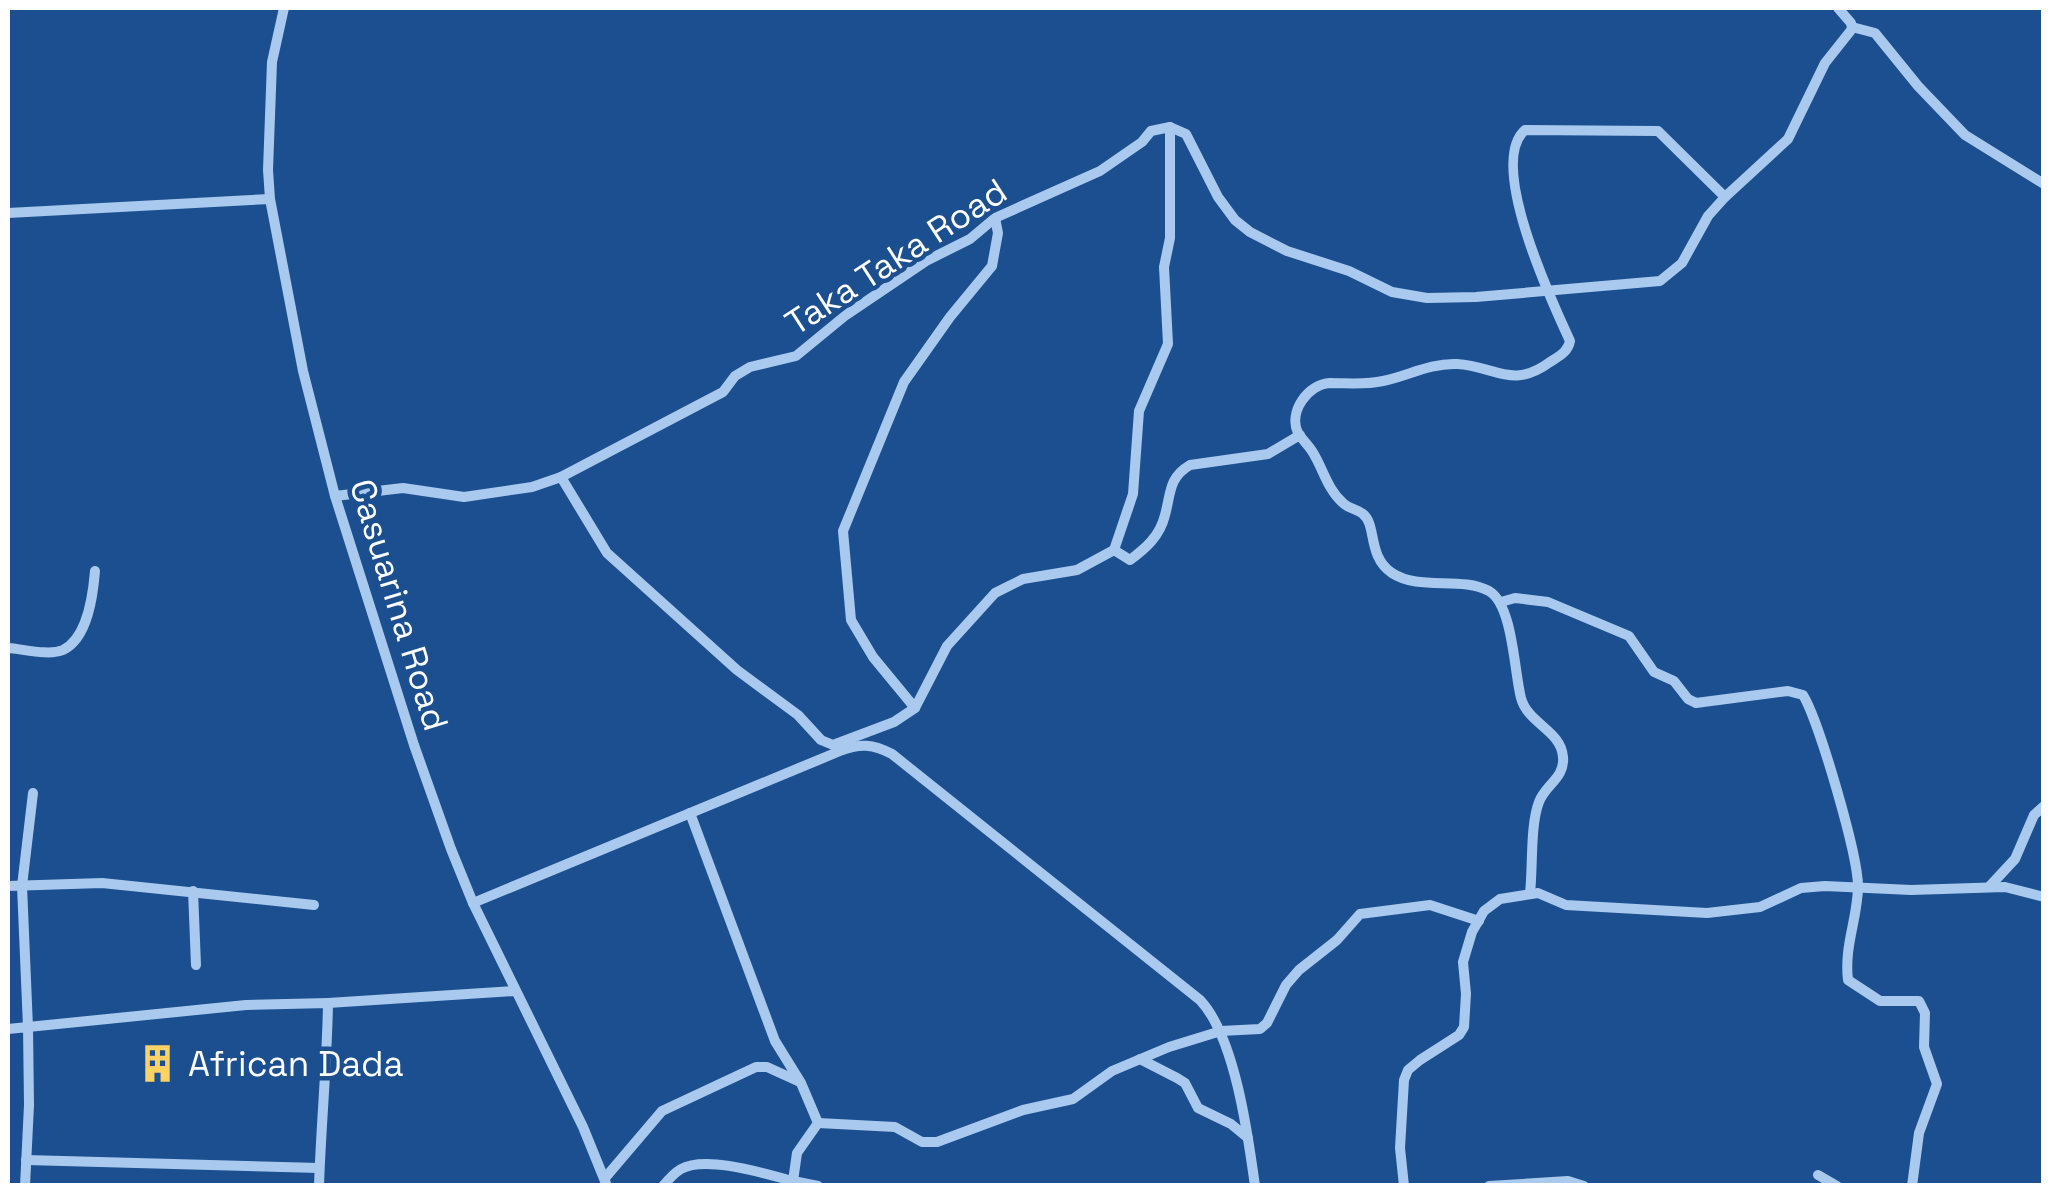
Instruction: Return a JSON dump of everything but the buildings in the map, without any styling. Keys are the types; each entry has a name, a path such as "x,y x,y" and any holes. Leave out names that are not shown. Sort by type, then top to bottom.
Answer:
{"street":[{"name":"Casuarina Road","path":"284,8 272,62 270,199 303,371 335,496 428,788 473,903 606,1182"},
{"path":"1838,8 1852,27 1875,34 1965,135 2044,184"},
{"path":"833,745 894,722 915,708 947,646 995,593 1023,578 1077,570 1114,550 1133,494 1139,411 1168,344 1164,266 1170,238 1170,127 1186,134 1218,197 1235,220 1267,243 1319,260 1392,292 1427,298 1660,282 1682,263 1708,216 1788,139 1825,63 1852,27"},
{"name":"Taka Taka Road","path":"335,496 403,488 464,497 532,488 561,477 723,392 735,376 750,367 796,356 846,314 926,261 970,239 996,218 1100,171 1151,132 1170,127"},
{"path":"1530,893 1536,810 1562,770 1564,760 1558,739 1534,721 1522,704 1500,602 1487,590 1396,576 1383,566 1374,550 1369,522 1332,492 1300,435 1295,418 1298,406 1317,387 1328,383 1368,384 1408,371 1457,364 1502,377 1539,370 1570,346 1514,188 1514,160 1522,132 1531,128 1658,131 1725,198"},
{"path":"8,212 270,199"},
{"path":"915,708 873,657 852,620 843,531 904,382 992,266 998,233 996,218"},
{"path":"1114,550 1130,560 1148,547 1165,514 1169,488 1180,471 1190,465 1268,454 1300,435"},
{"path":"561,477 607,553 822,740 850,747 877,746 892,754 1214,1014 1249,1139 1255,1186"},
{"path":"8,648 60,652 73,642 86,619 95,571"},
{"path":"1500,602 1515,598 1548,602 1630,636 1654,672 1674,681 1696,703 1788,691 1803,695 1854,851 1858,889 1845,956 1848,980 1880,1002 1919,1000 1925,1014 1924,1047 1937,1084 1920,1133 1912,1186"},
{"path":"473,903 850,747"},
{"path":"25,1186 28,1027 22,886 33,792"},
{"path":"1988,888 2015,859 2034,814 2044,806"},
{"path":"690,813 775,1042 802,1083 818,1123"},
{"path":"8,886 102,883 314,906"},
{"path":"1404,1186 1400,1148 1404,1080 1408,1070 1459,1035 1464,1027 1463,962 1484,910 1500,899 1538,893 1566,905 1708,914 1760,907 1801,888 1840,886 2005,887 2044,897"},
{"path":"193,891 196,965"},
{"path":"818,1123 895,1127 922,1142 937,1142 1023,1110 1064,1102 1112,1071 1140,1059 1221,1031 1264,1027 1286,985 1302,966 1337,940 1360,914 1430,905 1479,921"},
{"path":"8,1029 246,1005 515,991"},
{"path":"319,1186 328,1003"},
{"path":"1140,1059 1185,1083 1198,1108 1231,1124 1249,1139"},
{"path":"606,1182 649,1124 671,1104 756,1066 802,1083"},
{"path":"792,1181 797,1154 818,1123"},
{"path":"26,1160 319,1168"},
{"path":"663,1186 680,1170 691,1166 738,1168 818,1186"},
{"path":"1818,1176 1837,1186"},
{"path":"1489,1186 1568,1180 1584,1186"}],"place":[{"name":"African Dada","path":"158,1064"}]}
